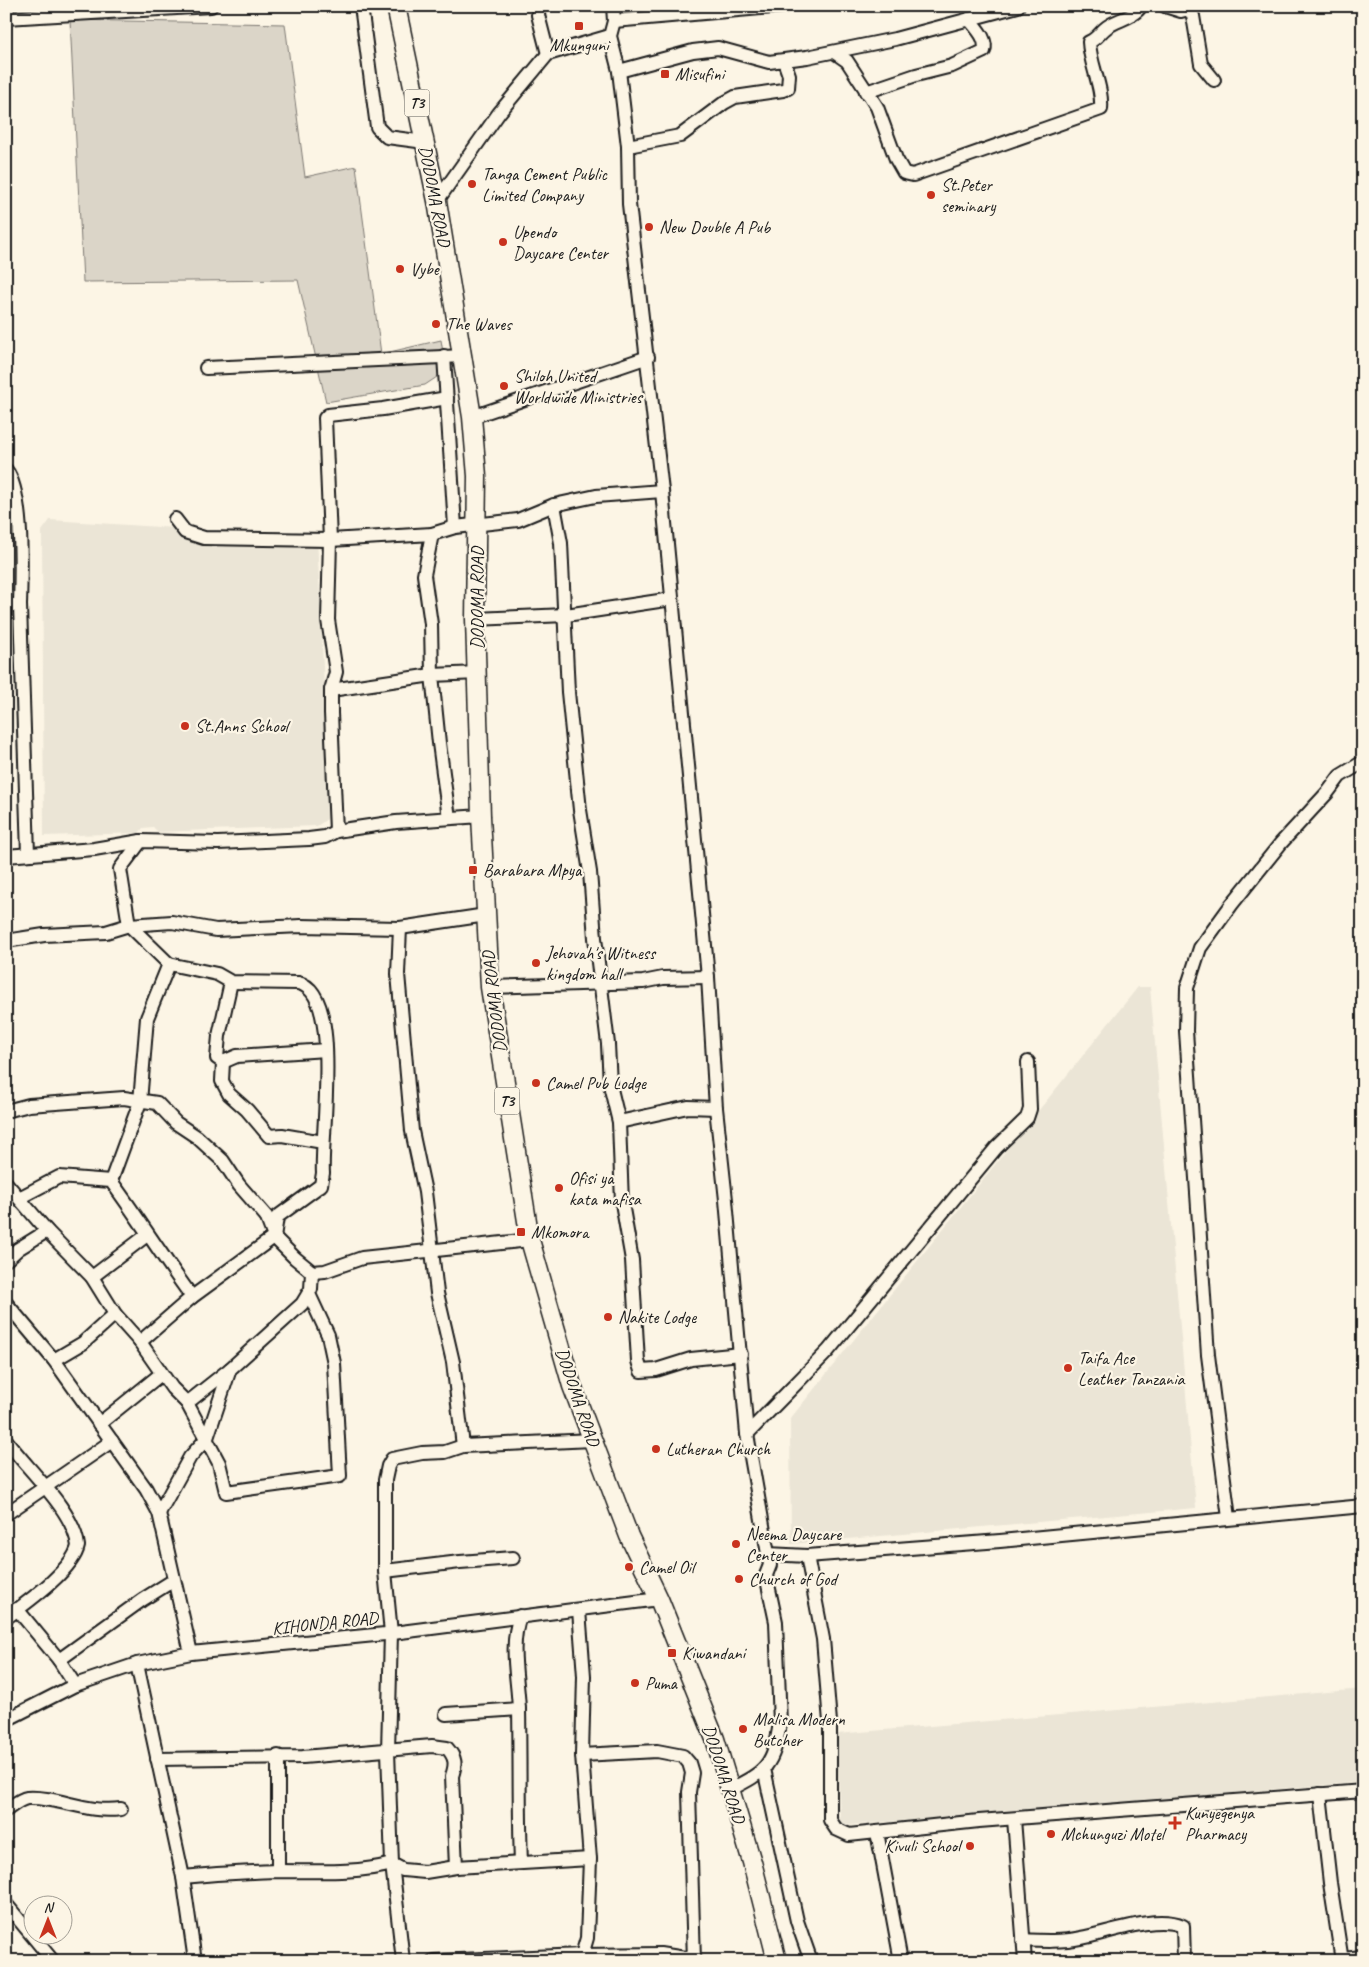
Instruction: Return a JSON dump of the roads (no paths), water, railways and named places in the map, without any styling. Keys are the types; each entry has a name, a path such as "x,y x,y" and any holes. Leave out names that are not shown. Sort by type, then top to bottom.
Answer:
{"highway":[{"name":"DODOMA ROAD","path":"396,6 437,200 464,356 472,417 478,476 475,619 481,816 490,987 530,1240 572,1386 592,1440 629,1536 659,1599 715,1739 752,1862 777,1961"}],"street":[{"path":"6,18 211,6"},
{"path":"361,6 364,16 377,127 387,137 425,142"},
{"path":"539,6 538,15 548,54"},
{"path":"613,6 614,21 610,36 619,71 628,146 629,204 662,491 708,977 716,1108 741,1354 747,1434 770,1565 766,1575 776,1622 780,1723 770,1763 755,1777 729,1790"},
{"path":"614,21 785,6"},
{"path":"619,71 693,51 718,48 769,62 784,61 834,52 1018,6"},
{"path":"834,52 847,61 881,117 896,159 904,173 913,175 1101,108 1102,100 1092,66 1089,42 1097,38 1109,26 1133,14 1141,6"},
{"path":"1165,6 1181,11 1188,9 1193,16 1201,64 1214,80"},
{"path":"866,92 916,75 952,66 984,51 986,47 982,36 970,19"},
{"path":"437,200 499,113 548,54 610,36"},
{"path":"628,146 680,136 735,97 788,88 789,82 784,61"},
{"path":"444,356 456,527"},
{"path":"206,368 464,356"},
{"path":"472,417 648,357"},
{"path":"336,830 332,690 336,672 328,620 330,540 326,418 328,415 383,410 447,398"},
{"path":"6,470 13,484 21,559 20,604 28,854"},
{"path":"175,518 185,532 204,538 330,540 432,534 456,527 518,520 554,504 596,496 662,491"},
{"path":"554,504 561,543 566,615 568,692 580,810 590,872 595,938 602,982 610,1085 619,1122 622,1203 632,1260 634,1320 640,1372 656,1370 691,1359 741,1354"},
{"path":"432,534 424,574 432,631 432,675 449,818"},
{"path":"475,619 566,615 672,599"},
{"path":"6,605 20,604"},
{"path":"332,690 432,675 478,673"},
{"path":"1229,1518 1208,1355 1186,1031 1187,988 1200,948 1232,904 1340,776 1363,762"},
{"path":"6,856 94,849 140,842 218,843 309,839 325,837 336,830 396,822 481,816"},
{"path":"140,842 120,869 129,925 168,964 217,974 231,982 290,982 307,986 319,1005 326,1050 328,1094 321,1185 277,1217 274,1237 192,1297 140,1342"},
{"path":"6,941 44,935 106,932 129,925 172,922 216,930 301,926 400,928 486,915"},
{"path":"400,928 398,974 412,1131 425,1192 437,1293 453,1362 463,1446"},
{"path":"111,1181 140,1102 147,1018 168,964"},
{"path":"490,987 708,977"},
{"path":"223,1062 217,1058 219,1036 231,982"},
{"path":"223,1062 237,1056 326,1050"},
{"path":"223,1062 222,1081 229,1094 247,1110 269,1136 282,1135 323,1142"},
{"path":"747,1434 828,1351 996,1148 1022,1124 1030,1109 1028,1062"},
{"path":"6,1112 29,1105 71,1101 124,1098 140,1102 157,1103 176,1123 197,1137 223,1161 239,1184 266,1216 274,1237 294,1258 312,1272 325,1271 362,1258 530,1240"},
{"path":"619,1122 688,1107 716,1108"},
{"path":"19,1198 59,1177 111,1181 136,1213 147,1235 192,1297"},
{"path":"6,1183 47,1231 92,1278 116,1314 140,1342 161,1374 187,1402 208,1438 219,1464 226,1492 340,1476 336,1376 325,1328 310,1294 312,1272"},
{"path":"6,1260 18,1249 47,1231"},
{"path":"92,1278 147,1235"},
{"path":"187,1402 230,1369 296,1310 310,1294"},
{"path":"6,1303 54,1360 146,1489 159,1513 192,1653"},
{"path":"54,1360 83,1343 116,1314"},
{"path":"159,1513 190,1457 208,1438 230,1369"},
{"path":"99,1424 161,1374"},
{"path":"6,1440 22,1462 46,1486 77,1536 77,1550 60,1572 6,1618"},
{"path":"403,1961 392,1864 388,1750 391,1633 385,1571 384,1480 388,1466 392,1459 445,1452 463,1446 592,1440"},
{"path":"6,1514 112,1441"},
{"path":"768,1554 807,1556 1000,1541 1363,1506"},
{"path":"807,1556 823,1639 830,1722 830,1820 836,1829 849,1835 1014,1819 1363,1791"},
{"path":"385,1571 513,1558"},
{"path":"59,1660 142,1600 174,1580"},
{"name":"KIHONDA ROAD","path":"6,1720 75,1685 137,1664 192,1653 252,1649 391,1633 659,1599"},
{"path":"17,1609 59,1660 75,1685"},
{"path":"578,1610 584,1676 582,1755 590,1859 587,1938 582,1954"},
{"path":"520,1616 514,1633 519,1709 521,1863"},
{"path":"137,1664 183,1877 195,1961"},
{"path":"446,1714 519,1709"},
{"path":"157,1759 278,1756 439,1746 447,1748 453,1755 456,1764 452,1776 456,1867"},
{"path":"433,1961 582,1954 603,1958 660,1957 694,1959 689,1792 692,1774 689,1763 683,1756 657,1751 582,1755"},
{"path":"278,1756 278,1871"},
{"path":"764,1769 797,1921 811,1961"},
{"path":"1320,1794 1330,1883 1342,1960 1363,1956"},
{"path":"6,1810 25,1798 83,1808 121,1809"},
{"path":"1014,1819 1016,1874 1025,1961"},
{"path":"878,1832 901,1961"},
{"path":"183,1877 278,1871 344,1871 374,1869 392,1864 403,1870 416,1872 456,1867 590,1859"},
{"path":"6,1904 53,1961"},
{"path":"1023,1940 1079,1939 1143,1924 1176,1923 1182,1926 1184,1961"}],"place":[{"name":"Mkunguni","path":"579,26"},
{"name":"Misufini","path":"665,74"},
{"name":"Tanga Cement Public Limited Company","path":"472,184"},
{"name":"St.Peter seminary","path":"931,195"},
{"name":"New Double A Pub","path":"649,227"},
{"name":"Upendo Daycare Center","path":"503,242"},
{"name":"Vybe","path":"400,269"},
{"name":"The Waves","path":"436,324"},
{"name":"Shiloh United Worldwide Ministries","path":"504,386"},
{"name":"St.Anns School","path":"185,726"},
{"name":"Barabara Mpya","path":"473,870"},
{"name":"Jehovah's Witness kingdom hall","path":"536,963"},
{"name":"Camel Pub Lodge","path":"536,1083"},
{"name":"Ofisi ya kata mafisa","path":"559,1188"},
{"name":"Mkomora","path":"521,1232"},
{"name":"Nakite Lodge","path":"608,1317"},
{"name":"Taifa Ace Leather Tanzania","path":"1068,1368"},
{"name":"Lutheran Church","path":"656,1449"},
{"name":"Neema Daycare Center","path":"736,1544"},
{"name":"Camel Oil","path":"629,1567"},
{"name":"Church of God","path":"739,1579"},
{"name":"Kiwandani","path":"672,1653"},
{"name":"Puma","path":"635,1683"},
{"name":"Malisa Modern Butcher","path":"743,1729"},
{"name":"Kunyegenya Pharmacy","path":"1175,1823"},
{"name":"Mchunguzi Motel","path":"1051,1834"},
{"name":"Kivuli School","path":"970,1846"}]}
